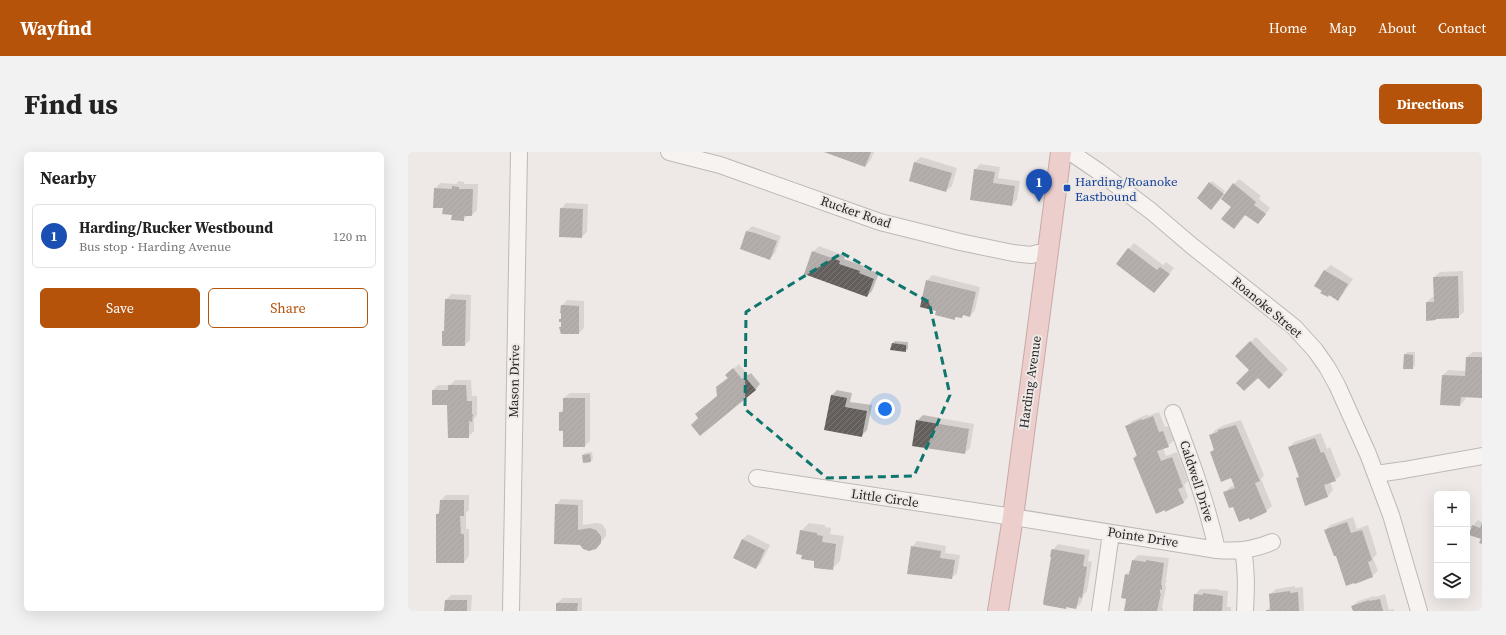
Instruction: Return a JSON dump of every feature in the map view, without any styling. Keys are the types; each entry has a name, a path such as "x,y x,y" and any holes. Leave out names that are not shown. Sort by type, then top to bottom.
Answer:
{"main road":[{"name":"Harding Avenue","path":"998,611 1013,517 1061,152"}],"street":[{"name":"Mason Drive","path":"511,611 519,152"},
{"name":"Rucker Road","path":"668,152 720,166 880,222 960,242 1013,253 1031,255 1038,254 1047,256"},
{"name":"Roanoke Street","path":"1070,152 1151,211 1192,246 1294,326 1315,350 1337,385 1376,474 1391,515 1419,611"},
{"name":"Caldwell Drive","path":"1173,413 1196,475 1210,520 1217,550"},
{"path":"1376,474 1482,456"},
{"name":"Little Circle","path":"756,478 1013,517"},
{"name":"Pointe Drive","path":"1013,517 1217,550 1243,550 1259,547 1272,542"},
{"path":"1100,611 1111,532"},
{"path":"1243,550 1246,569 1245,611"}],"highlighted area":[{"path":"842,253 929,302 950,395 914,476 827,478 745,409 746,312"}],"building":[{"path":"824,152 871,152 865,167"},
{"path":"914,162 952,173 946,192 909,181"},
{"path":"974,169 995,172 993,183 1015,186 1012,206 970,200"},
{"path":"1209,182 1224,194 1211,210 1197,198"},
{"path":"1233,183 1256,202 1254,205 1266,214 1258,224 1245,215 1234,229 1221,219 1231,207 1221,199"},
{"path":"452,186 459,187 459,189 473,189 472,216 464,216 464,221 451,220 452,215 442,214 443,208 433,208 434,188 452,189"},
{"path":"560,208 583,209 582,238 559,237"},
{"path":"746,231 777,241 770,260 740,249"},
{"path":"1128,248 1157,270 1160,267 1170,274 1154,293 1116,264"},
{"path":"812,251 840,261 839,264 860,271 859,273 874,279 867,297 804,274"},
{"path":"1324,270 1348,284 1338,301 1329,295 1328,297 1320,293 1322,291 1314,286"},
{"path":"1458,276 1459,318 1426,321 1426,302 1434,302 1433,277"},
{"path":"926,280 976,292 970,317 963,315 962,318 955,317 955,320 935,315 936,311 920,307"},
{"path":"445,299 466,300 465,346 442,346"},
{"path":"561,305 579,306 579,334 561,334 559,327 561,327 561,322 559,322 559,319 561,319"},
{"path":"1250,341 1283,375 1269,389 1258,378 1244,391 1236,383 1249,370 1235,356"},
{"path":"892,343 906,345 906,352 890,350"},
{"path":"1404,354 1413,355 1413,369 1403,369"},
{"path":"1466,357 1482,357 1482,398 1461,397 1460,406 1440,405 1442,375 1465,376"},
{"path":"733,368 742,379 745,377 756,390 700,436 691,425 698,418 695,414 717,396 716,387 728,378 725,375"},
{"path":"448,385 466,385 467,401 472,401 473,414 472,422 469,421 469,438 448,438 447,405 432,405 432,390 448,390"},
{"path":"831,395 847,398 845,407 867,411 862,437 824,430"},
{"path":"563,398 585,398 585,447 563,447 563,431 559,431 559,412 563,412"},
{"path":"1153,416 1159,432 1163,431 1169,447 1157,451 1161,461 1172,457 1183,487 1178,489 1184,503 1165,512 1165,510 1156,514 1133,458 1137,456 1125,426"},
{"path":"916,420 969,429 965,454 912,446"},
{"path":"1236,425 1260,481 1255,483 1267,512 1250,520 1249,518 1239,522 1233,507 1229,508 1223,492 1235,488 1231,478 1221,482 1210,452 1214,450 1209,435 1218,432 1218,430"},
{"path":"1315,438 1321,453 1324,452 1336,481 1324,485 1328,497 1305,506 1296,478 1299,477 1288,447"},
{"path":"590,454 591,462 583,463 582,455"},
{"path":"440,500 464,500 464,516 460,516 461,534 464,534 464,563 436,563 436,514 439,514"},
{"path":"555,504 578,505 578,530 590,528 596,530 601,536 601,543 596,549 589,551 583,549 580,545 554,544"},
{"path":"1347,522 1351,533 1362,530 1372,560 1368,562 1373,577 1346,586 1336,556 1334,556 1324,530"},
{"path":"1482,523 1482,544 1479,543 1481,539 1470,535 1472,525 1480,528"},
{"path":"800,530 817,533 817,535 823,536 822,542 836,544 833,570 814,568 814,561 801,559 802,555 796,554"},
{"path":"742,539 765,550 756,569 733,558"},
{"path":"911,546 941,551 940,558 955,560 952,579 907,574"},
{"path":"1052,549 1085,555 1083,566 1087,567 1082,598 1079,597 1076,609 1066,607 1066,609 1044,605 1043,603"},
{"path":"1132,560 1146,562 1146,560 1164,563 1161,585 1162,590 1160,589 1161,593 1157,611 1124,611 1126,599 1121,598 1125,574 1129,575"},
{"path":"1290,591 1290,593 1298,592 1299,611 1266,611 1270,610 1269,594"},
{"path":"1203,593 1223,596 1222,611 1193,611 1194,594 1203,595"},
{"path":"1380,599 1383,611 1353,611 1351,606 1369,600"},
{"path":"445,600 467,600 467,611 444,611"},
{"path":"556,603 578,603 577,611 556,611"}],"place":[{"name":"Harding/Roanoke Eastbound","path":"1067,188"},
{"name":"Harding/Rucker Westbound","path":"1039,202"}]}
